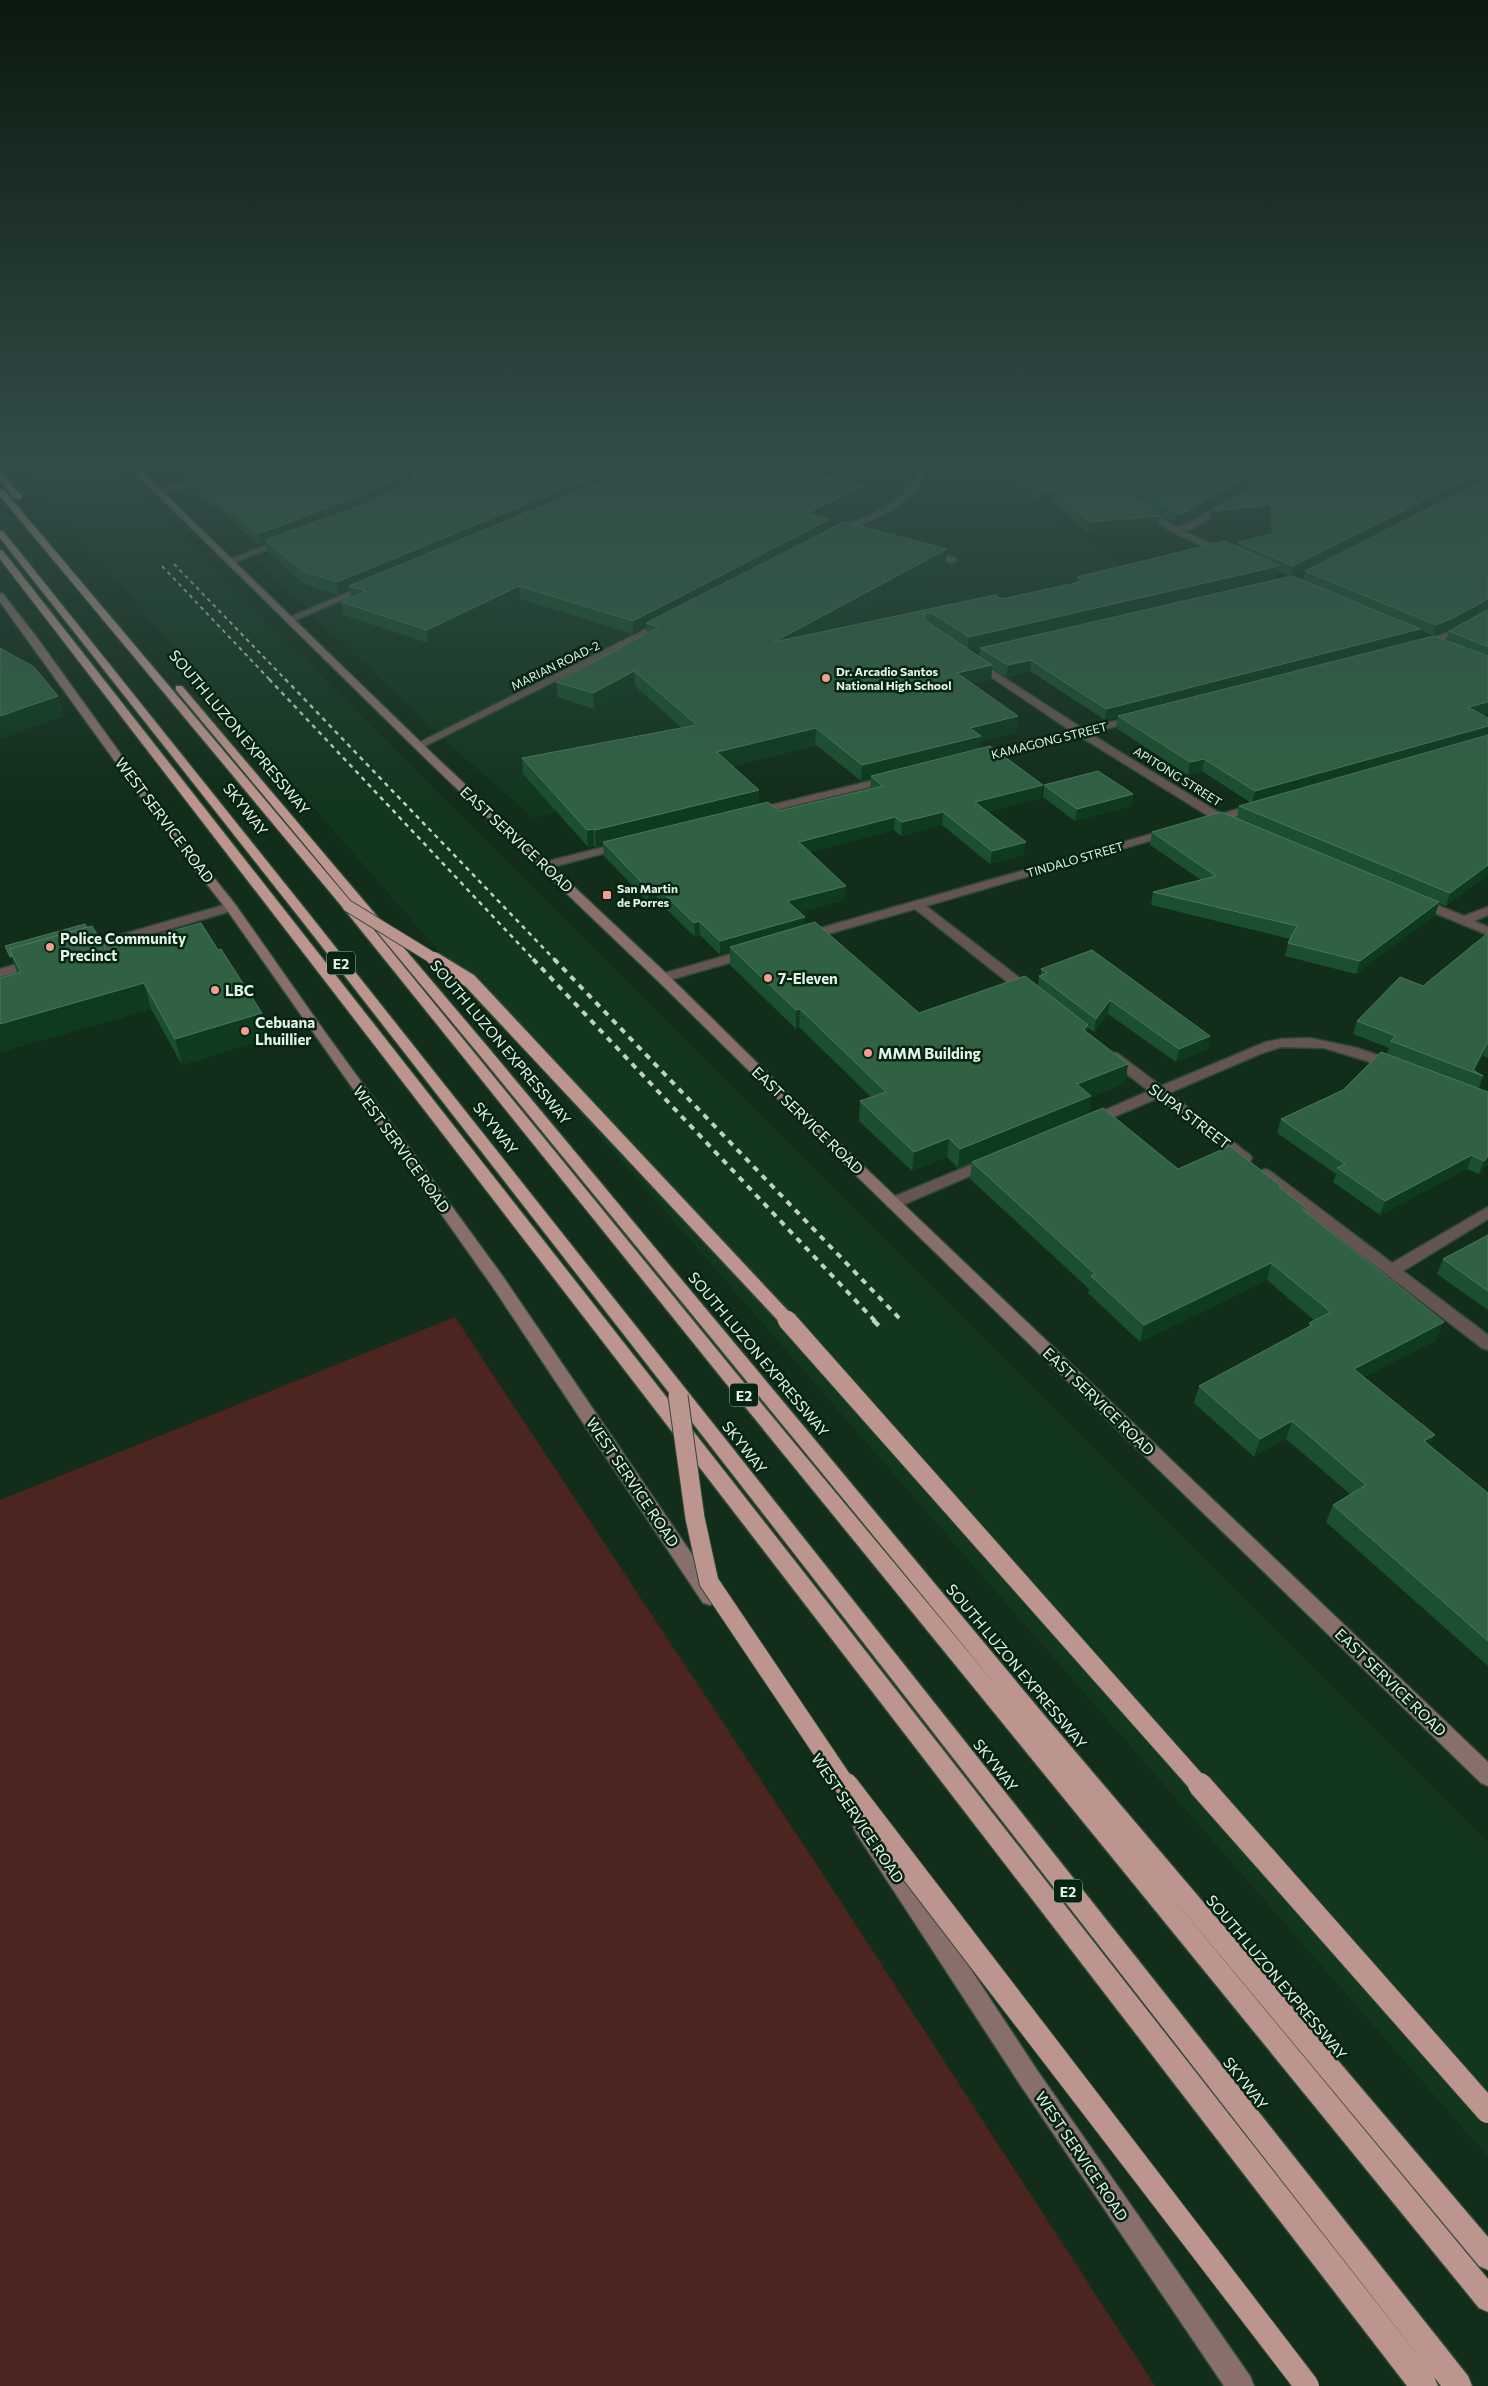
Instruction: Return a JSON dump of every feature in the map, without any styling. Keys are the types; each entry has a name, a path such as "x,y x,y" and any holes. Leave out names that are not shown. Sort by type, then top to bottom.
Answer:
{"highway":[{"name":"E2","path":"17,574 1424,2386"},
{"name":"SKYWAY","path":"33,574 306,918 678,1396 1458,2386"},
{"name":"SKYWAY","path":"70,574 348,906 748,1400 1488,2299"},
{"name":"SOUTH LUZON EXPRESSWAY","path":"83,574 489,1056 1038,1722 1488,2257"},
{"path":"348,906 470,981 825,1361 1488,2111"},
{"path":"678,1396 695,1518 709,1582 851,1793 1307,2386"}],"main road":[{"name":"EAST SERVICE ROAD","path":"244,574 1488,1776"},
{"name":"WEST SERVICE ROAD","path":"0,596 38,645 167,826 231,907 325,1042 498,1282 861,1820 1029,2078 1240,2386"}],"street":[{"path":"291,619 373,585"},
{"path":"1408,648 1434,641 1488,613"},
{"name":"MARIAN ROAD-2","path":"419,745 616,649 675,618"},
{"path":"1416,633 1447,646"},
{"name":"APITONG STREET","path":"985,653 967,657 1080,732 1218,818 1235,824"},
{"name":"KAMAGONG STREET","path":"964,761 1150,714"},
{"path":"742,815 906,775"},
{"path":"1200,823 1263,805"},
{"name":"TINDALO STREET","path":"797,939 1181,829"},
{"path":"545,865 639,841"},
{"path":"1408,898 1488,931"},
{"path":"918,905 1044,1003"},
{"path":"75,952 231,907"},
{"path":"1463,921 1488,911"},
{"path":"663,978 757,950"},
{"path":"0,973 47,960"},
{"path":"1078,1127 1255,1051 1281,1043 1318,1043 1356,1051 1409,1071"},
{"name":"SUPA STREET","path":"1098,1045 1488,1344"},
{"path":"894,1203 1004,1156"},
{"path":"1392,1270 1488,1212"}],"shaded area":[{"path":"111,574 219,574 1488,1843 1488,2157"},
{"path":"271,574 1133,574 1135,576 827,633 942,714 533,818 435,732"},
{"path":"455,1317 811,1856 1155,2386 0,2386 0,1500"}],"building":[{"path":"313,574 356,574 337,582"},
{"path":"377,574 723,574 633,621 519,586 427,630 341,602 366,591 349,586"},
{"path":"741,574 900,574 774,642 995,595 1002,599 1085,581 1077,577 1088,574 1243,574 969,637 932,613 925,613 924,620 992,665 957,673 1018,716 970,728 981,736 862,765 816,728 717,752 759,790 595,830 587,830 522,758 697,725 634,671 593,693 556,682 659,627 646,623"},
{"path":"1313,574 1488,574 1488,599 1436,625"},
{"path":"1292,576 1420,629 1106,709 1031,660 1008,665 980,648"},
{"path":"1488,610 1488,647 1449,631"},
{"path":"1434,636 1488,656 1488,702 1468,707 1488,718 1488,726 1255,791 1204,759 1190,762 1118,716"},
{"path":"0,648 34,667 58,696 0,716"},
{"path":"1488,735 1488,865 1450,893 1239,806"},
{"path":"990,746 1043,785 975,802 1026,842 992,851 943,812 902,822 895,817 799,842 846,886 787,901 805,917 720,941 699,921 694,923 657,887 648,889 603,842 768,802 779,811 883,786 871,776"},
{"path":"1098,771 1133,794 1077,809 1044,785"},
{"path":"1221,812 1439,902 1360,961 1288,943 1297,926 1153,892 1216,876 1152,832"},
{"path":"815,922 919,1013 1025,976 1088,1025 1084,1030 1128,1064 1077,1084 1091,1096 960,1149 949,1138 914,1152 860,1101 886,1092 800,1009 796,1010 730,947"},
{"path":"201,923 218,950 221,949 262,1013 175,1039 144,983 0,1024 0,978 21,972 9,949 92,926 106,949"},
{"path":"85,924 87,927 9,949 12,956 10,957 5,946"},
{"path":"1488,933 1488,1042 1473,1070 1483,1076 1391,1041 1396,1036 1357,1021 1400,977 1423,986"},
{"path":"1092,950 1210,1036 1179,1049 1110,1000 1096,1019 1039,976 1047,973 1041,969"},
{"path":"1381,1052 1488,1092 1488,1156 1484,1161 1472,1155 1385,1201 1337,1168 1345,1164 1281,1119 1343,1090"},
{"path":"1103,1108 1178,1169 1230,1146 1305,1207 1303,1210 1444,1322 1354,1369 1435,1435 1424,1441 1488,1493 1488,1641 1333,1505 1366,1485 1292,1421 1260,1439 1199,1386 1312,1325 1309,1323 1331,1312 1271,1263 1144,1325 1091,1276 1095,1274 972,1162"},
{"path":"1488,1235 1488,1291 1443,1259"}],"railway":[{"path":"170,574 270,680"},
{"path":"184,574 286,680"},
{"path":"269,679 534,960"},
{"path":"285,679 555,960"},
{"path":"533,959 875,1321"},
{"path":"554,959 900,1319"},
{"path":"873,1320 881,1328"}],"place":[{"name":"Dr. Arcadio Santos National High School","path":"826,678"},
{"name":"San Martin de Porres","path":"607,895"},
{"name":"Police Community Precinct","path":"50,947"},
{"name":"7-Eleven","path":"768,978"},
{"name":"LBC","path":"215,990"},
{"name":"Cebuana Lhuillier","path":"245,1031"},
{"name":"MMM Building","path":"868,1053"}]}
